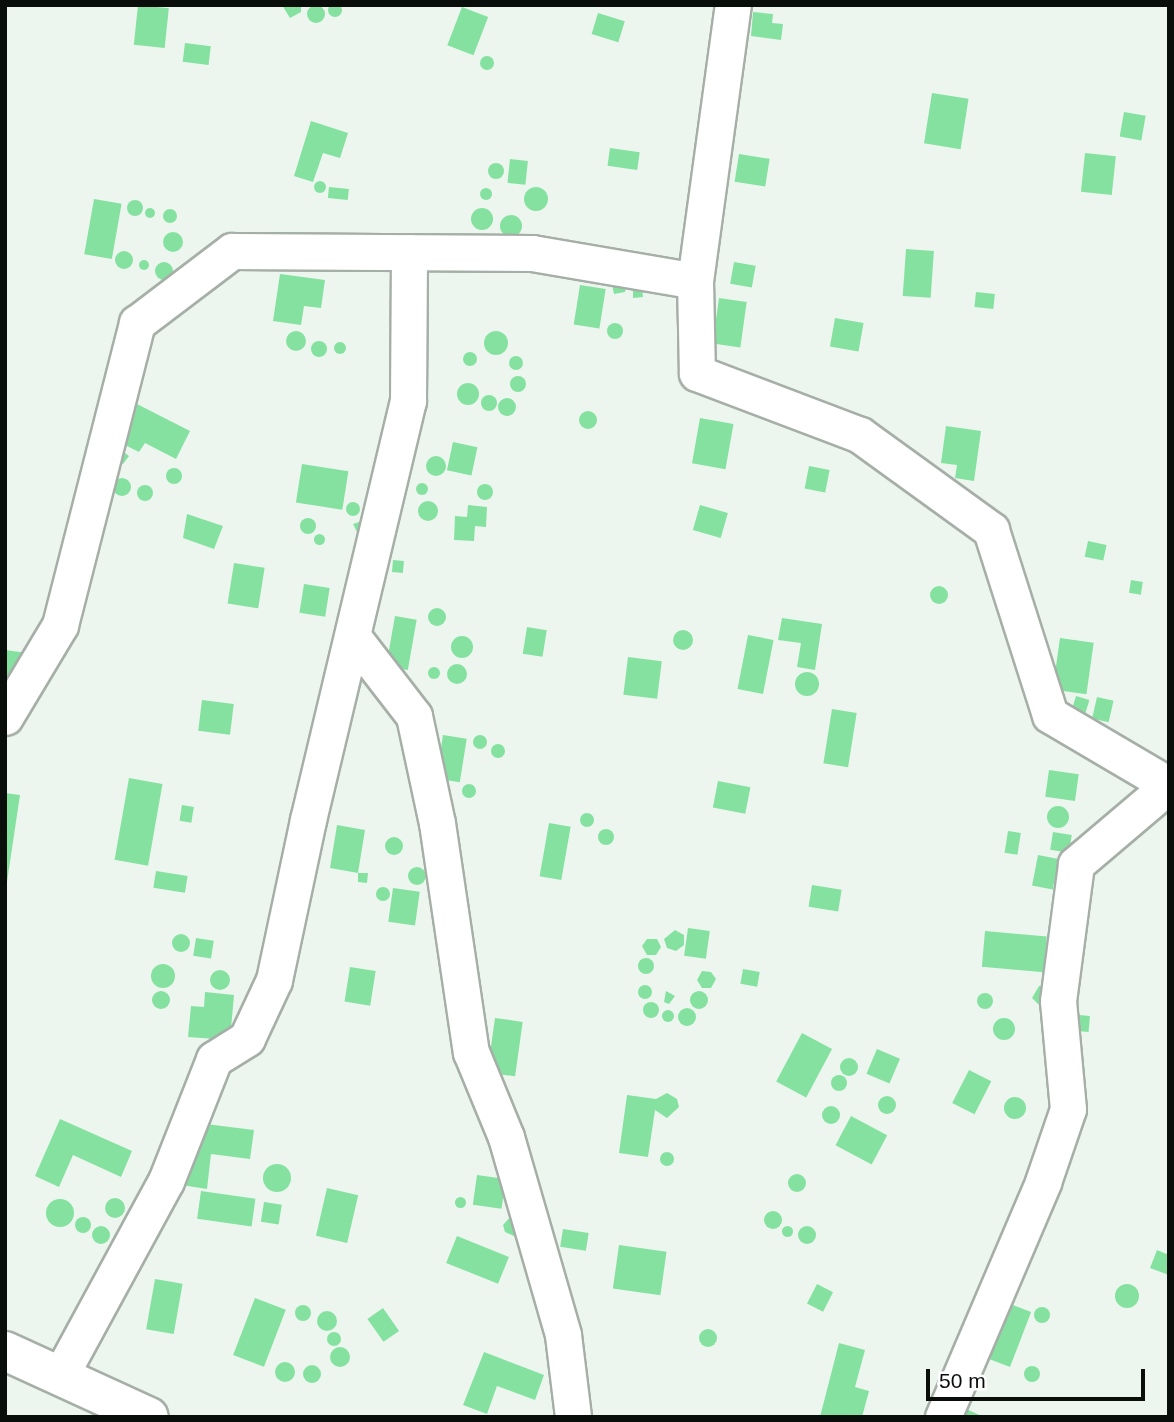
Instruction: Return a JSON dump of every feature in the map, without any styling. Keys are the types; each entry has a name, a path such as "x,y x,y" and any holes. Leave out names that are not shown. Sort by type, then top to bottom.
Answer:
{"street":[{"path":"733,5 695,281 697,373 860,435 991,530 1050,715 1169,785 1076,864 1058,1001 1068,1109 1043,1182 943,1417"},
{"path":"5,717 60,625 137,323 232,251 532,253 695,281"},
{"path":"60,1376 166,1181 214,1059 247,1038 274,980 408,401 409,253"},
{"path":"353,637 414,716 437,823 471,1052 506,1137 563,1335 573,1417"},
{"path":"5,1351 149,1417"}],"building":[{"path":"335,3 340,5 340,15 335,17 330,15 328,10 330,5"},
{"path":"138,5 169,8 165,48 134,45"},
{"path":"282,5 301,5 301,12 290,18"},
{"path":"316,5 322,8 325,14 322,20 316,23 310,20 307,14 310,8"},
{"path":"462,7 488,17 473,55 447,45"},
{"path":"753,12 773,14 772,23 783,24 781,40 751,36"},
{"path":"598,13 625,21 618,42 592,34"},
{"path":"185,43 211,46 208,65 183,62"},
{"path":"487,56 492,58 492,68 487,70 482,68 480,63 482,58"},
{"path":"932,93 969,99 961,149 924,143"},
{"path":"1124,112 1146,116 1141,140 1120,137"},
{"path":"311,121 348,133 340,158 323,153 313,182 294,176"},
{"path":"610,148 640,152 637,170 607,166"},
{"path":"1085,153 1116,156 1112,195 1081,192"},
{"path":"739,154 770,159 765,187 735,182"},
{"path":"510,159 528,161 525,185 507,183"},
{"path":"493,163 499,163 504,171 502,177 493,179 488,174 488,168"},
{"path":"320,181 326,187 320,193 314,187"},
{"path":"329,187 349,189 348,200 328,198"},
{"path":"536,187 544,191 548,199 544,207 536,211 528,207 524,199 528,191"},
{"path":"486,188 492,194 486,200 480,194"},
{"path":"94,199 122,204 112,259 84,254"},
{"path":"135,200 141,202 141,214 135,216 129,214 127,208 129,202"},
{"path":"150,208 154,209 154,217 150,218 146,217 145,213 146,209"},
{"path":"482,208 490,211 493,219 490,227 482,230 474,227 471,219 474,211"},
{"path":"167,209 173,209 177,216 173,223 167,223 163,219 163,213"},
{"path":"511,215 519,218 522,226 519,234 511,237 503,234 500,226 503,218"},
{"path":"173,232 180,235 183,242 180,249 173,252 166,249 163,242 166,235"},
{"path":"906,249 934,251 931,298 903,296"},
{"path":"124,251 130,254 133,260 130,266 124,269 118,266 115,260 118,254"},
{"path":"144,260 148,261 148,269 144,270 140,269 139,265 140,261"},
{"path":"160,262 168,262 173,271 171,278 160,280 155,275 155,267"},
{"path":"734,262 756,266 752,287 730,284"},
{"path":"280,274 325,280 321,308 304,306 301,325 273,321"},
{"path":"611,280 626,287 625,292 614,294"},
{"path":"580,285 606,289 599,329 574,325"},
{"path":"633,288 642,288 643,297 633,298"},
{"path":"976,292 995,294 993,309 974,307"},
{"path":"719,298 747,302 740,347 713,344"},
{"path":"835,318 864,323 859,352 830,347"},
{"path":"615,323 621,325 621,337 615,339 609,337 607,331 609,325"},
{"path":"296,331 303,334 306,341 303,348 296,351 289,348 286,341 289,334"},
{"path":"496,331 505,334 508,343 505,352 496,355 487,352 484,343 487,334"},
{"path":"319,341 325,343 325,355 319,357 313,355 311,349 313,343"},
{"path":"340,342 346,348 340,354 334,348"},
{"path":"470,352 475,354 475,364 470,366 465,364 463,359 465,354"},
{"path":"516,356 521,358 521,368 516,370 511,368 509,363 511,358"},
{"path":"515,376 521,376 526,384 524,390 515,392 510,387 510,381"},
{"path":"464,383 472,383 479,390 479,398 472,405 464,405 457,398 457,390"},
{"path":"489,395 497,403 489,411 481,403"},
{"path":"507,398 513,401 516,407 513,413 507,416 501,413 498,407 501,401"},
{"path":"131,401 190,431 176,459 145,443 139,452 111,438"},
{"path":"584,411 592,411 597,420 595,427 584,429 579,424 579,416"},
{"path":"700,418 733,424 725,469 692,463"},
{"path":"946,426 981,431 974,481 955,478 957,465 941,463"},
{"path":"453,442 477,447 471,476 447,470"},
{"path":"121,450 129,456 123,464 117,462"},
{"path":"436,456 443,459 446,466 443,473 436,476 429,473 426,466 429,459"},
{"path":"302,464 348,471 342,510 296,503"},
{"path":"809,466 830,470 825,493 805,489"},
{"path":"174,468 180,470 180,482 174,484 168,482 166,476 168,470"},
{"path":"122,478 128,481 131,487 128,493 122,496 116,493 113,487 116,481"},
{"path":"417,484 427,484 427,494 417,494"},
{"path":"485,484 493,492 485,500 477,492"},
{"path":"145,485 153,493 145,501 137,493"},
{"path":"428,501 435,504 438,511 435,518 428,521 421,518 418,511 421,504"},
{"path":"353,502 358,504 358,514 353,516 348,514 346,509 348,504"},
{"path":"468,505 487,507 486,527 475,526 474,541 454,540 455,516 467,517"},
{"path":"700,505 728,513 721,538 693,530"},
{"path":"187,514 223,526 214,549 183,538"},
{"path":"308,518 316,526 308,534 300,526"},
{"path":"362,521 359,536 353,524"},
{"path":"319,533 325,539 319,545 313,539"},
{"path":"1088,541 1107,545 1103,561 1085,557"},
{"path":"393,560 404,561 403,573 392,572"},
{"path":"234,563 265,568 258,608 228,603"},
{"path":"1131,580 1143,582 1141,595 1129,593"},
{"path":"304,584 330,588 325,617 299,613"},
{"path":"935,586 943,586 948,595 946,602 935,604 930,599 930,591"},
{"path":"437,608 443,611 446,617 443,623 437,626 431,623 428,617 431,611"},
{"path":"395,616 417,620 408,670 386,666"},
{"path":"782,618 822,624 815,670 797,667 801,643 778,640"},
{"path":"527,627 547,630 543,657 523,654"},
{"path":"683,630 690,633 693,640 690,647 683,650 676,647 673,640 676,633"},
{"path":"748,635 774,640 763,694 738,689"},
{"path":"458,636 466,636 473,643 473,651 466,658 458,658 451,651 451,643"},
{"path":"1060,638 1094,643 1086,694 1053,689"},
{"path":"5,650 28,653 24,678 5,675"},
{"path":"628,657 662,661 657,699 623,695"},
{"path":"457,664 464,667 467,674 464,681 457,684 450,681 447,674 450,667"},
{"path":"434,667 440,673 434,679 428,673"},
{"path":"807,672 815,676 819,684 815,692 807,696 799,692 795,684 799,676"},
{"path":"1076,696 1089,700 1085,715 1071,711"},
{"path":"1097,697 1114,701 1109,722 1092,718"},
{"path":"202,700 234,704 230,735 198,731"},
{"path":"832,709 857,713 848,767 823,763"},
{"path":"443,735 467,739 460,782 436,778"},
{"path":"480,735 485,737 485,747 480,749 475,747 473,742 475,737"},
{"path":"498,744 503,746 503,756 498,758 493,756 491,751 493,746"},
{"path":"1049,770 1079,774 1075,801 1045,797"},
{"path":"129,778 162,784 148,866 115,860"},
{"path":"718,781 750,787 745,814 713,808"},
{"path":"469,784 474,786 474,796 469,798 464,796 462,791 464,786"},
{"path":"5,793 20,795 7,882 5,882"},
{"path":"182,805 194,807 191,823 179,821"},
{"path":"1058,806 1066,809 1069,817 1066,825 1058,828 1050,825 1047,817 1050,809"},
{"path":"584,813 590,813 594,820 590,827 584,827 580,823 580,817"},
{"path":"549,823 571,827 561,880 540,876"},
{"path":"337,825 365,830 358,873 330,868"},
{"path":"606,829 614,837 606,845 598,837"},
{"path":"1008,831 1021,833 1017,855 1005,853"},
{"path":"1053,832 1072,835 1069,853 1050,850"},
{"path":"394,837 400,840 403,846 400,852 394,855 388,852 385,846 388,840"},
{"path":"1038,855 1059,859 1053,889 1032,885"},
{"path":"417,867 423,870 426,876 423,882 417,885 411,882 408,876 411,870"},
{"path":"156,871 188,876 185,893 153,888"},
{"path":"358,873 368,873 367,883 358,882"},
{"path":"812,885 842,890 838,911 809,907"},
{"path":"383,887 388,889 388,899 383,901 378,899 376,894 378,889"},
{"path":"393,888 420,892 415,925 388,922"},
{"path":"688,928 710,931 706,959 684,956"},
{"path":"675,930 684,935 684,945 676,951 667,948 664,939"},
{"path":"985,931 1047,936 1044,972 982,967"},
{"path":"181,934 187,937 190,943 187,949 181,952 175,949 172,943 175,937"},
{"path":"196,938 214,941 211,959 193,956"},
{"path":"647,939 657,939 661,947 656,955 647,955 642,946"},
{"path":"646,958 654,966 646,974 638,966"},
{"path":"163,964 174,971 175,976 168,987 163,988 152,981 151,976 158,965"},
{"path":"350,967 376,971 370,1006 345,1002"},
{"path":"743,969 760,972 757,987 740,984"},
{"path":"220,970 227,973 230,980 227,987 220,990 213,987 210,980 213,973"},
{"path":"702,971 711,972 716,979 711,988 702,988 697,980"},
{"path":"642,985 648,985 652,992 648,999 642,999 638,995 638,989"},
{"path":"1039,986 1045,986 1042,1008 1032,998"},
{"path":"157,991 165,991 170,1000 168,1007 157,1009 152,1004 152,996"},
{"path":"666,991 675,996 669,1004 664,1002"},
{"path":"695,991 703,991 708,1000 706,1007 695,1009 690,1004 690,996"},
{"path":"205,992 234,995 230,1040 188,1037 191,1006 204,1007"},
{"path":"985,993 991,995 991,1007 985,1009 979,1007 977,1001 979,995"},
{"path":"651,1002 657,1004 657,1016 651,1018 645,1016 643,1010 645,1004"},
{"path":"683,1008 691,1008 696,1017 694,1024 683,1026 678,1021 678,1013"},
{"path":"668,1010 674,1016 668,1022 662,1016"},
{"path":"1079,1015 1090,1016 1089,1032 1078,1031"},
{"path":"495,1018 523,1022 515,1076 487,1072"},
{"path":"1004,1018 1012,1021 1015,1029 1012,1037 1004,1040 996,1037 993,1029 996,1021"},
{"path":"802,1033 832,1049 806,1098 776,1082"},
{"path":"877,1049 900,1059 889,1084 866,1074"},
{"path":"849,1058 855,1061 858,1067 855,1073 849,1076 843,1073 840,1067 843,1061"},
{"path":"969,1070 991,1081 974,1114 952,1103"},
{"path":"839,1075 847,1083 839,1091 831,1083"},
{"path":"667,1093 677,1099 679,1107 667,1118 655,1110 648,1157 619,1153 627,1095 656,1099"},
{"path":"887,1096 893,1099 896,1105 893,1111 887,1114 881,1111 878,1105 881,1099"},
{"path":"1015,1097 1023,1100 1026,1108 1023,1116 1015,1119 1007,1116 1004,1108 1007,1100"},
{"path":"831,1106 837,1109 840,1115 837,1121 831,1124 825,1121 822,1115 825,1109"},
{"path":"851,1116 887,1135 872,1164 836,1145"},
{"path":"60,1119 132,1151 121,1177 73,1155 59,1187 35,1176"},
{"path":"190,1122 254,1130 250,1159 211,1154 207,1189 181,1185"},
{"path":"664,1152 670,1152 674,1159 670,1166 664,1166 660,1162 660,1156"},
{"path":"277,1164 287,1168 291,1178 287,1188 277,1192 267,1188 263,1178 267,1168"},
{"path":"797,1174 803,1177 806,1183 803,1189 797,1192 791,1189 788,1183 791,1177"},
{"path":"477,1175 506,1179 502,1209 473,1205"},
{"path":"327,1188 358,1195 347,1243 316,1236"},
{"path":"201,1191 255,1199 252,1226 197,1219"},
{"path":"460,1197 464,1198 464,1206 460,1207 456,1206 455,1202 456,1198"},
{"path":"115,1198 122,1201 125,1208 122,1215 115,1218 108,1215 105,1208 108,1201"},
{"path":"60,1199 70,1203 74,1213 70,1223 60,1227 50,1223 46,1213 50,1203"},
{"path":"264,1202 282,1205 279,1225 261,1222"},
{"path":"773,1211 779,1214 782,1220 779,1226 773,1229 767,1226 764,1220 767,1214"},
{"path":"511,1216 522,1233 516,1237 505,1232 503,1225"},
{"path":"83,1217 91,1225 83,1233 75,1225"},
{"path":"101,1226 107,1229 110,1235 107,1241 101,1244 95,1241 92,1235 95,1229"},
{"path":"787,1226 791,1227 791,1235 787,1236 783,1235 782,1231 783,1227"},
{"path":"807,1226 813,1229 816,1235 813,1241 807,1244 801,1241 798,1235 801,1229"},
{"path":"563,1229 589,1233 586,1251 560,1247"},
{"path":"457,1236 509,1257 498,1284 446,1263"},
{"path":"619,1245 667,1252 660,1295 613,1289"},
{"path":"1157,1250 1169,1255 1169,1275 1150,1268"},
{"path":"155,1279 183,1284 174,1334 146,1329"},
{"path":"817,1284 833,1292 823,1312 807,1304"},
{"path":"1122,1284 1132,1284 1139,1291 1139,1301 1132,1308 1122,1308 1115,1301 1115,1291"},
{"path":"255,1298 286,1310 264,1367 233,1355"},
{"path":"1005,1302 1031,1312 1010,1367 984,1357"},
{"path":"300,1305 306,1305 311,1313 309,1319 300,1321 295,1316 295,1310"},
{"path":"1042,1307 1048,1309 1048,1321 1042,1323 1036,1321 1034,1315 1036,1309"},
{"path":"383,1308 399,1331 383,1342 367,1319"},
{"path":"323,1311 331,1311 337,1321 331,1331 323,1331 317,1325 317,1317"},
{"path":"708,1329 714,1332 717,1338 714,1344 708,1347 702,1344 699,1338 702,1332"},
{"path":"334,1332 339,1334 339,1344 334,1346 329,1344 327,1339 329,1334"},
{"path":"839,1343 865,1350 855,1387 869,1391 862,1417 820,1417"},
{"path":"340,1347 347,1350 350,1357 347,1364 340,1367 333,1364 330,1357 333,1350"},
{"path":"484,1352 544,1375 535,1400 497,1386 487,1414 463,1405"},
{"path":"285,1362 292,1365 295,1372 292,1379 285,1382 278,1379 275,1372 278,1365"},
{"path":"312,1365 318,1368 321,1374 318,1380 312,1383 306,1380 303,1374 306,1368"},
{"path":"1032,1366 1038,1368 1038,1380 1032,1382 1026,1380 1024,1374 1026,1368"},
{"path":"966,1409 984,1417 962,1417"}]}
